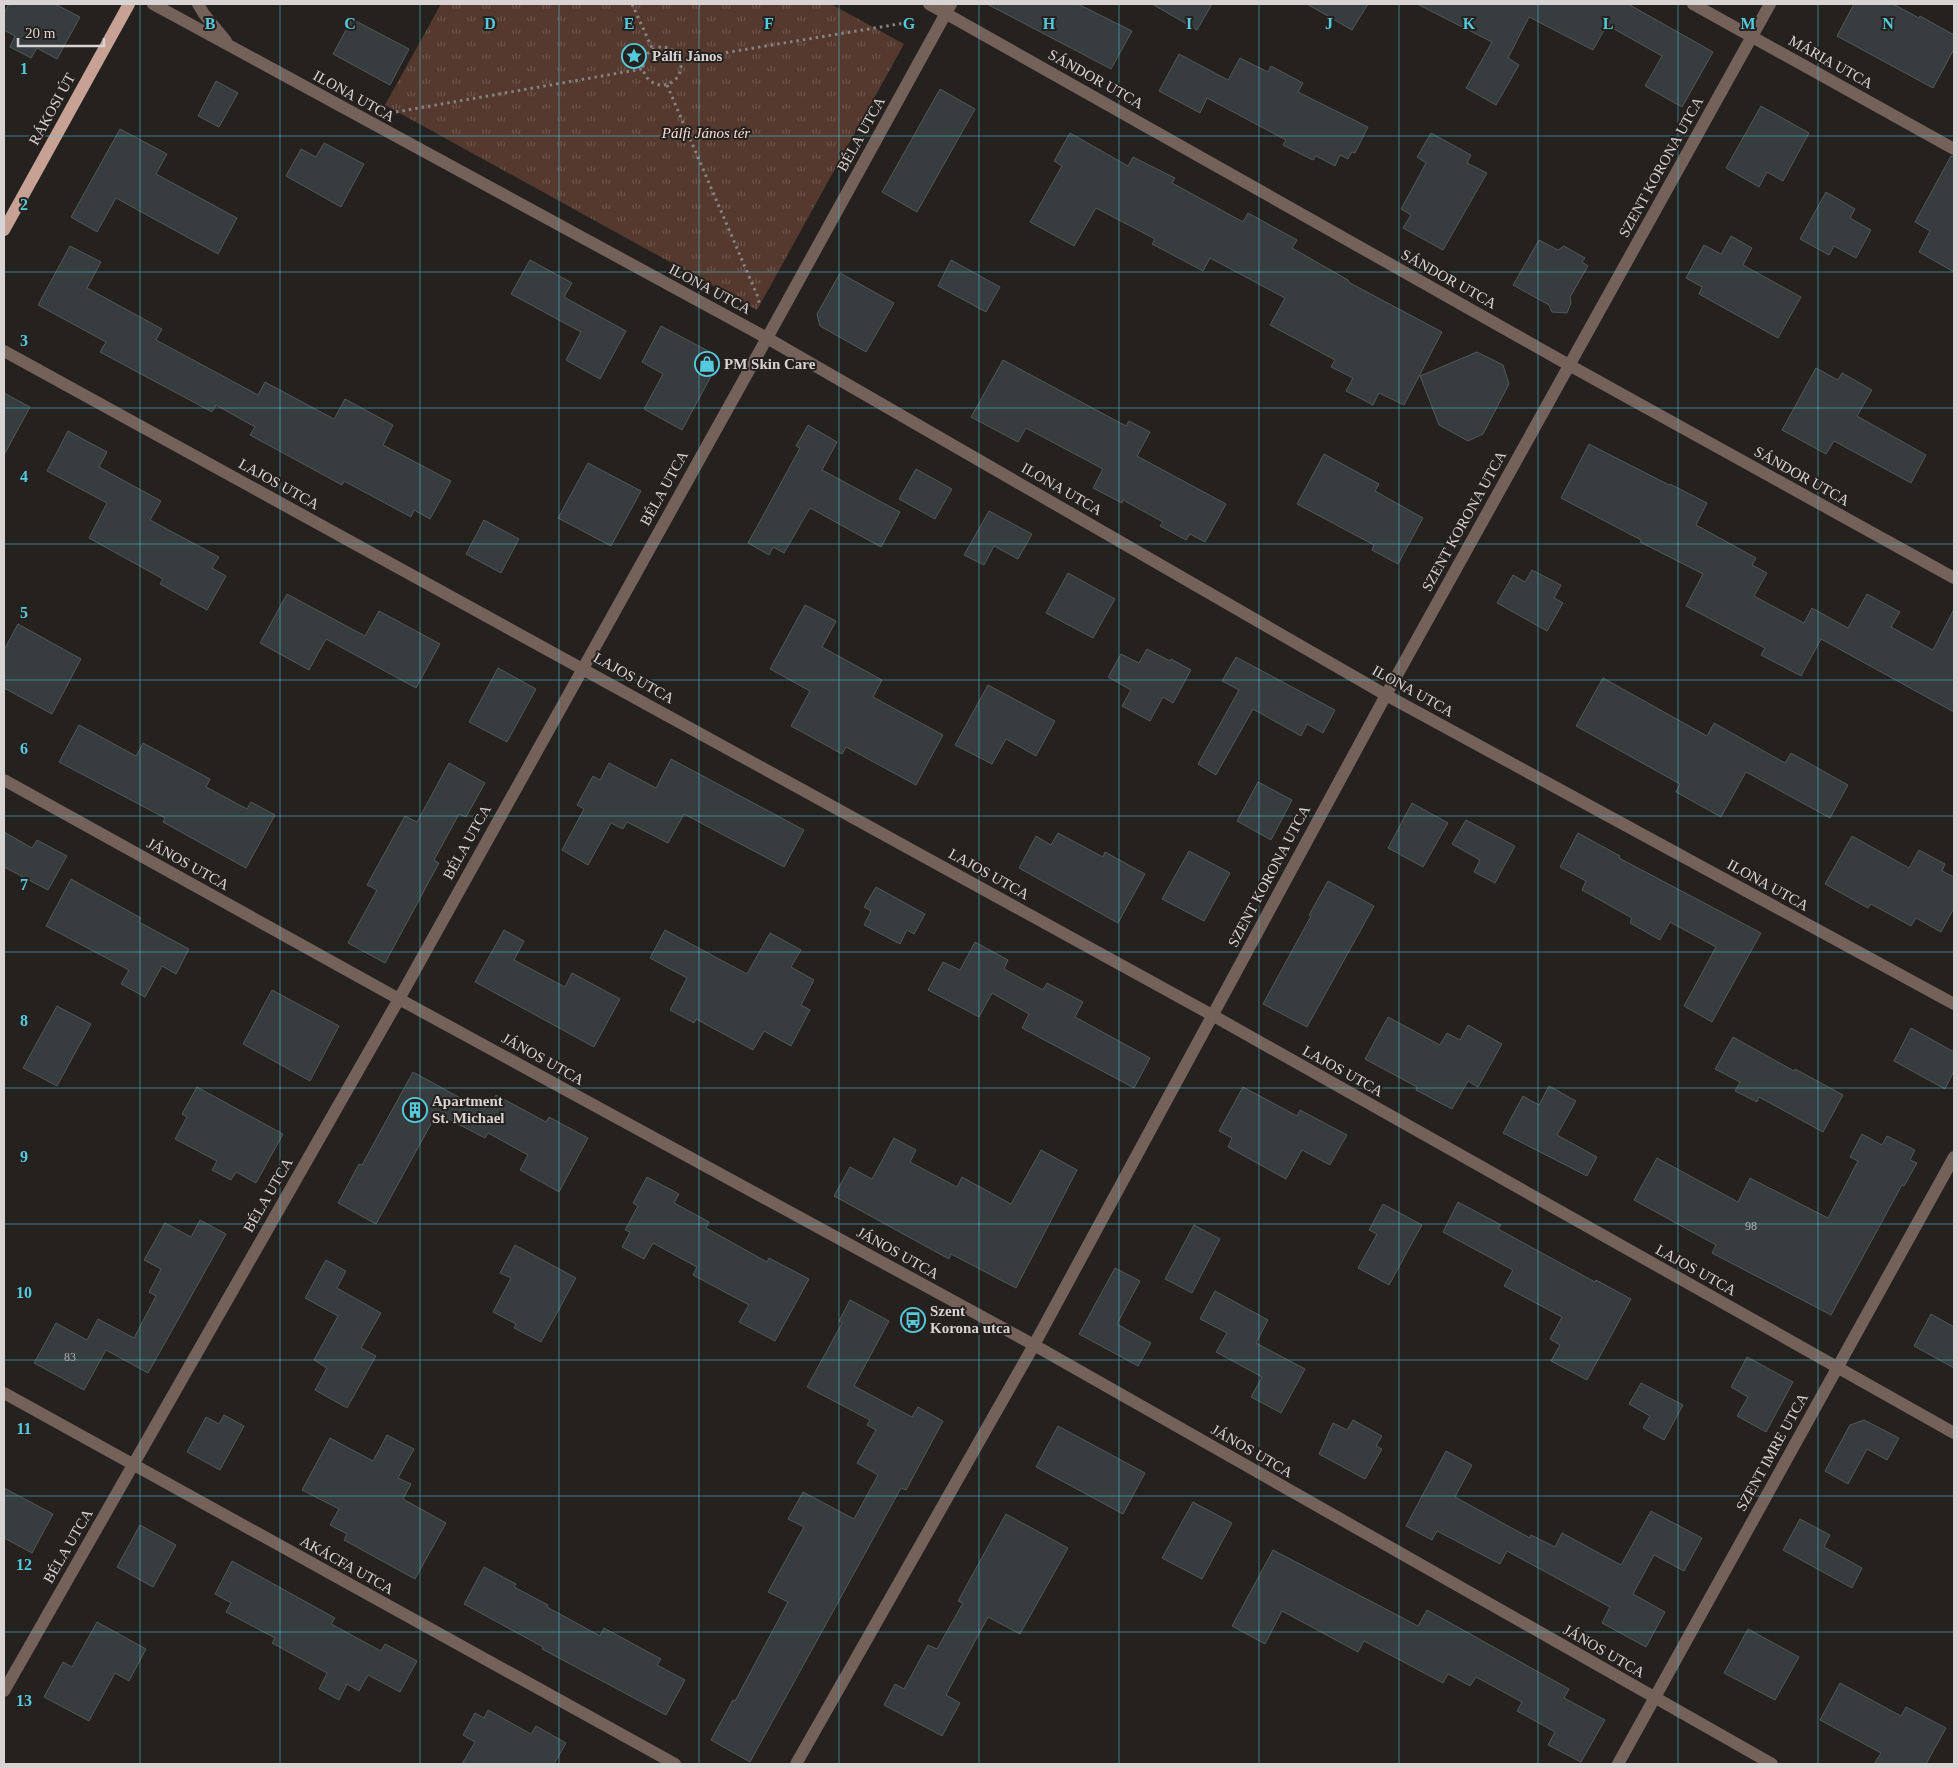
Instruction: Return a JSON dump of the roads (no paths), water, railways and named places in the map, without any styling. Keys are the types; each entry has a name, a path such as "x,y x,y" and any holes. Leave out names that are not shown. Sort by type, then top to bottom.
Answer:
{"main road":[{"name":"RÁKOSI ÚT","path":"4,230 129,4"}],"street":[{"name":"ILONA UTCA","path":"153,4 383,131 767,338 1386,695 1954,1004"},
{"path":"198,4 231,47"},
{"name":"SÁNDOR UTCA","path":"929,4 948,8 1569,365 1954,578"},
{"name":"MÁRIA UTCA","path":"1693,4 1954,149"},
{"name":"SZENT KORONA UTCA","path":"796,1764 1034,1345 1386,695 1770,4"},
{"name":"BÉLA UTCA","path":"4,1691 399,999 767,338 948,8"},
{"name":"LAJOS UTCA","path":"4,351 1212,1015 1954,1433"},
{"name":"JÁNOS UTCA","path":"4,780 399,999 1034,1345 1772,1764"},
{"name":"SZENT IMRE UTCA","path":"1618,1764 1954,1156"},
{"name":"AKÁCFA UTCA","path":"4,1393 675,1764"}],"place":[{"name":"Pálfi János","path":"634,56"},
{"name":"PM Skin Care","path":"707,364"},
{"name":"Apartment St. Michael","path":"415,1110"},
{"name":"Szent Korona utca","path":"913,1320"}],"park label":[{"name":"Pálfi János tér","path":"706,133"}]}
